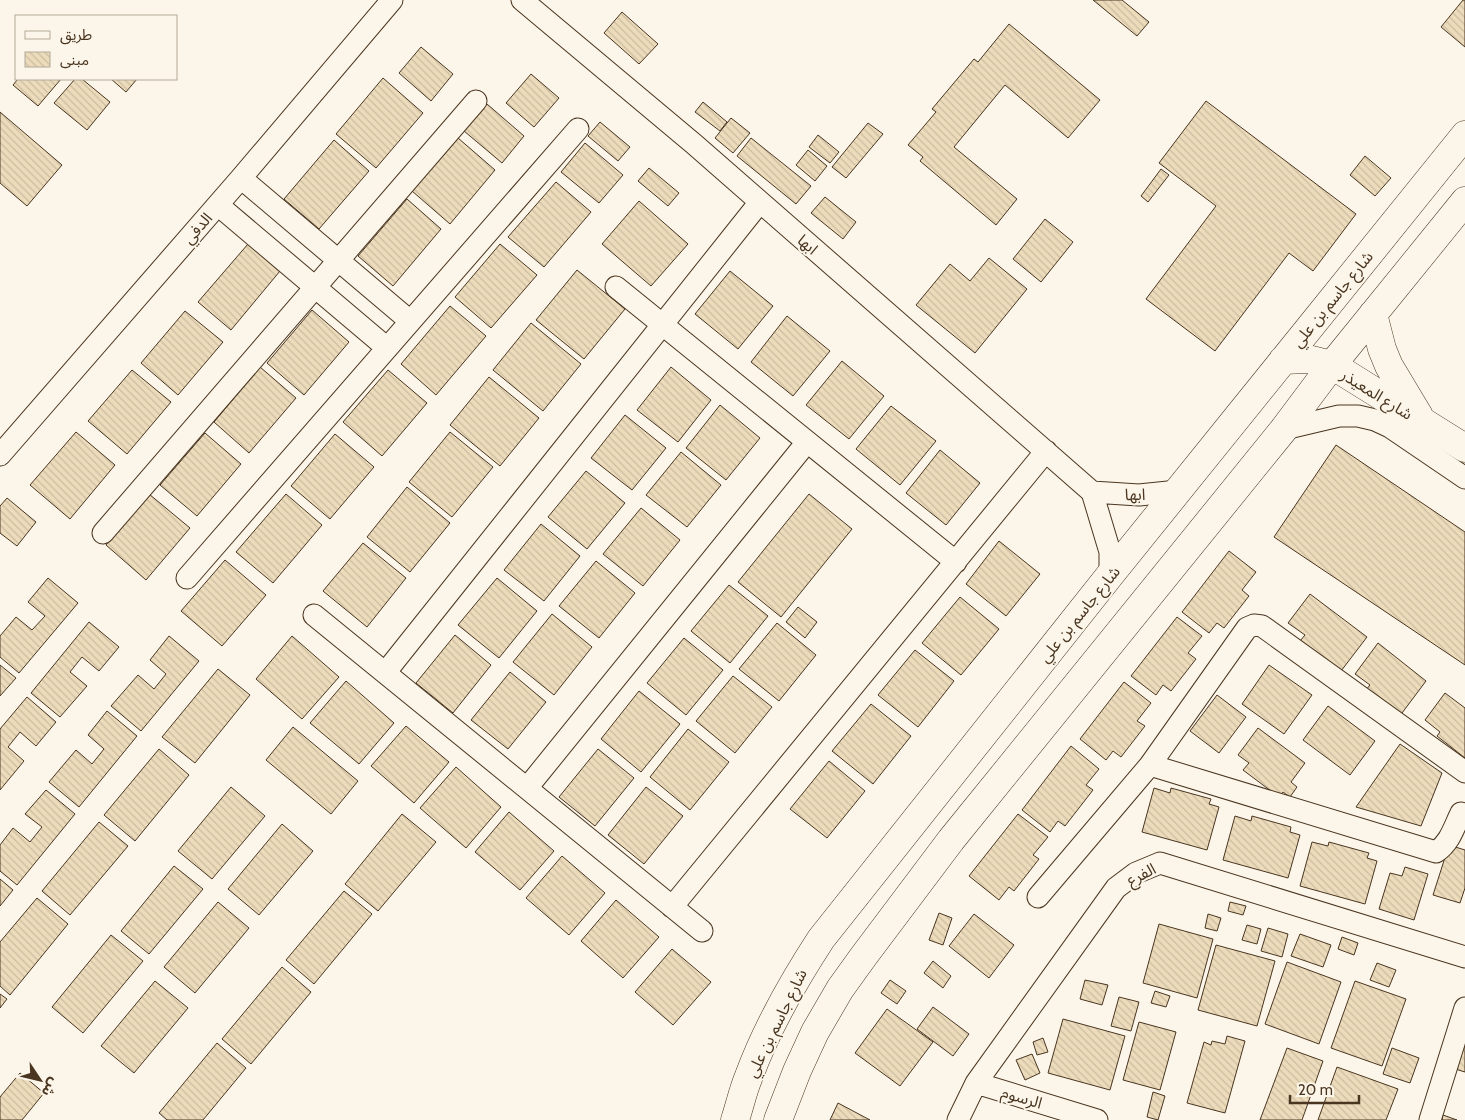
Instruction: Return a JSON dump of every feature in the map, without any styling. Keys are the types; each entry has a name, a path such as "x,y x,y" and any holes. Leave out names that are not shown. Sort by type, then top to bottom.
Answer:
{"street":[{"name":"الدفي","path":"0,455 218,205 392,0"},
{"name":"ابها","path":"522,0 694,144 1092,492 1139,495 1178,491"},
{"path":"103,533 476,100"},
{"path":"187,578 578,129"},
{"name":"شارع جاسم بن علي","path":"735,1120 749,1076 772,1023 793,982 821,939 1110,575 1465,134"},
{"path":"241,178 410,321"},
{"path":"778,1120 815,1032 840,989 863,957 951,840 1284,429 1332,365 1465,201"},
{"path":"385,673 760,202"},
{"path":"218,205 387,348"},
{"path":"616,287 956,562"},
{"path":"1373,314 1382,349 1389,366 1423,422"},
{"name":"شارع المعيذر","path":"1283,360 1308,359 1332,365 1465,448"},
{"name":"شارع المعيذر","path":"1284,429 1339,416 1358,416 1374,420 1390,428 1465,478"},
{"path":"527,788 807,442"},
{"path":"672,907 1046,452"},
{"path":"1092,492 1110,552 1110,575"},
{"path":"314,616 702,931"},
{"path":"1038,897 1150,765 1248,628 1254,625 1262,626 1465,772"},
{"path":"1150,765 1436,852 1448,841 1464,809"},
{"name":"الفرع","path":"958,1120 976,1083 1116,888 1136,873 1160,863 1465,956"},
{"path":"1430,1120 1465,1008"},
{"name":"الرسوم","path":"976,1083 1097,1120"}],"building":[{"path":"1093,0 1122,0 1149,22 1137,36"},
{"path":"1465,0 1465,47 1441,27"},
{"path":"622,12 658,44 639,64 604,33"},
{"path":"1009,24 1100,100 1068,138 1005,85 954,147 1017,199 996,225 920,161 923,157 908,145 936,112 932,109 974,59 978,62"},
{"path":"421,47 453,74 431,101 399,73"},
{"path":"531,74 559,98 534,127 506,103"},
{"path":"383,78 423,113 376,168 336,134"},
{"path":"17,80 60,80 38,106 13,85"},
{"path":"74,80 83,80 110,102 87,130 54,103"},
{"path":"112,80 136,80 126,92"},
{"path":"1206,101 1356,214 1313,271 1289,253 1215,351 1146,299 1216,206 1159,163"},
{"path":"703,102 727,122 720,131 695,112"},
{"path":"487,104 524,136 502,163 464,131"},
{"path":"0,112 62,165 27,206 0,183"},
{"path":"731,118 750,133 733,153 715,138"},
{"path":"600,122 630,147 618,161 588,136"},
{"path":"868,123 883,134 846,178 832,167"},
{"path":"818,135 839,152 830,163 809,147"},
{"path":"458,138 495,170 450,224 412,191"},
{"path":"751,138 811,186 796,204 737,156"},
{"path":"334,140 369,171 319,229 284,199"},
{"path":"585,143 623,175 599,203 561,172"},
{"path":"808,150 827,166 815,181 796,165"},
{"path":"1365,156 1391,178 1375,196 1350,175"},
{"path":"649,168 679,193 668,206 638,181"},
{"path":"1161,169 1169,175 1148,202 1141,196"},
{"path":"556,182 591,212 544,267 508,237"},
{"path":"825,197 856,222 843,239 811,213"},
{"path":"407,199 441,229 393,286 358,256"},
{"path":"639,201 688,244 651,286 602,244"},
{"path":"1045,219 1073,242 1041,282 1013,259"},
{"path":"248,244 280,271 231,330 198,302"},
{"path":"500,244 537,275 491,328 455,297"},
{"path":"989,258 1027,289 975,353 916,305 950,264 970,281"},
{"path":"577,270 625,309 584,359 536,320"},
{"path":"730,271 773,306 738,349 695,314"},
{"path":"450,306 486,336 436,395 401,364"},
{"path":"312,310 349,342 304,395 267,363"},
{"path":"185,311 223,342 178,395 141,363"},
{"path":"787,316 830,351 793,396 751,362"},
{"path":"531,323 581,364 543,411 493,370"},
{"path":"842,361 884,396 849,439 806,405"},
{"path":"260,367 296,398 249,453 214,422"},
{"path":"671,367 711,400 678,442 637,410"},
{"path":"132,370 171,402 127,454 88,421"},
{"path":"388,370 427,403 382,456 343,422"},
{"path":"489,377 539,418 500,466 450,425"},
{"path":"720,405 760,438 726,480 686,448"},
{"path":"891,406 936,441 900,485 856,449"},
{"path":"625,415 666,448 632,490 591,458"},
{"path":"76,432 115,465 70,519 30,485"},
{"path":"450,432 493,467 452,517 409,482"},
{"path":"205,433 241,464 197,516 160,485"},
{"path":"335,434 374,467 330,519 291,486"},
{"path":"1336,445 1465,532 1465,665 1274,537"},
{"path":"940,450 980,483 946,525 906,493"},
{"path":"681,452 721,485 687,527 646,495"},
{"path":"586,471 625,503 587,549 548,517"},
{"path":"407,487 450,523 410,572 367,537"},
{"path":"149,494 190,528 146,580 106,545"},
{"path":"286,494 322,525 273,583 236,552"},
{"path":"809,494 852,529 781,617 738,582"},
{"path":"7,498 36,522 17,546 0,533 0,506"},
{"path":"641,508 680,540 643,586 603,554"},
{"path":"541,524 580,556 544,601 504,570"},
{"path":"999,541 1040,574 1006,616 966,584"},
{"path":"363,543 406,578 367,627 323,591"},
{"path":"1229,551 1256,572 1242,590 1249,596 1224,628 1217,623 1209,633 1182,612"},
{"path":"225,560 266,595 222,646 181,611"},
{"path":"596,561 635,593 599,638 559,606"},
{"path":"48,578 78,603 19,673 0,657 0,636 16,617 32,630 45,616 28,602"},
{"path":"497,578 537,611 499,658 458,625"},
{"path":"729,585 768,616 730,663 691,631"},
{"path":"1310,594 1367,637 1341,671 1300,641 1305,635 1288,623"},
{"path":"960,597 999,629 961,675 922,643"},
{"path":"798,607 817,622 805,638 786,622"},
{"path":"552,614 592,647 554,695 513,662"},
{"path":"1177,617 1202,636 1188,653 1196,659 1171,691 1163,685 1156,695 1131,676"},
{"path":"89,622 119,647 99,671 82,657 70,672 87,686 60,717 31,693"},
{"path":"777,623 816,655 779,701 739,669"},
{"path":"455,635 491,665 453,713 416,683"},
{"path":"169,636 199,661 141,731 111,706 138,675 154,689 166,674 150,660"},
{"path":"292,636 339,677 302,719 256,679"},
{"path":"684,638 723,670 686,715 647,683"},
{"path":"1378,643 1426,681 1399,717 1365,691 1370,685 1355,674"},
{"path":"915,650 954,681 918,727 878,695"},
{"path":"0,665 16,678 0,696"},
{"path":"1269,665 1312,695 1284,734 1242,704"},
{"path":"218,669 250,695 195,763 162,737"},
{"path":"510,672 546,702 508,749 471,720"},
{"path":"733,676 772,707 735,753 696,721"},
{"path":"346,681 394,723 359,764 310,723"},
{"path":"1124,682 1151,703 1137,721 1145,726 1121,757 1113,751 1106,760 1080,739"},
{"path":"639,691 680,724 641,772 601,739"},
{"path":"1445,693 1465,708 1465,758 1437,736 1440,732 1425,720"},
{"path":"1217,695 1246,717 1219,753 1190,731"},
{"path":"27,697 56,722 36,746 20,732 8,747 24,761 0,790 0,729"},
{"path":"871,704 911,736 873,784 832,751"},
{"path":"1328,706 1375,741 1350,775 1303,740"},
{"path":"107,711 137,736 79,807 49,782 76,750 92,764 104,749 88,735"},
{"path":"406,726 449,762 414,803 371,766"},
{"path":"293,727 358,781 331,814 266,760"},
{"path":"1258,728 1305,763 1291,782 1297,787 1290,797 1283,792 1279,797 1243,770 1249,763 1238,755"},
{"path":"688,729 729,762 690,810 650,777"},
{"path":"1400,744 1442,773 1421,826 1356,807"},
{"path":"1071,746 1099,769 1086,785 1093,790 1065,826 1058,821 1050,832 1022,810"},
{"path":"159,749 189,775 135,841 104,815"},
{"path":"598,749 634,778 595,826 559,797"},
{"path":"829,761 865,791 827,838 790,809"},
{"path":"456,767 501,807 466,848 420,808"},
{"path":"231,787 265,816 212,879 178,851"},
{"path":"646,787 683,816 644,864 608,835"},
{"path":"1154,788 1170,793 1171,788 1211,799 1209,804 1219,807 1207,850 1142,832"},
{"path":"46,790 75,814 17,885 0,871 0,845 13,828 30,842 42,827 25,814"},
{"path":"509,812 554,851 520,890 475,852"},
{"path":"402,814 436,842 378,911 345,884"},
{"path":"1018,814 1048,837 1033,855 1039,859 1014,891 1009,887 999,900 969,876"},
{"path":"1235,816 1251,821 1252,816 1291,827 1290,832 1300,835 1288,878 1223,860"},
{"path":"99,822 128,846 70,915 42,891"},
{"path":"282,824 313,851 259,915 228,889"},
{"path":"1312,842 1328,846 1329,842 1369,853 1367,858 1377,861 1365,904 1300,886"},
{"path":"1449,845 1465,850 1465,888 1460,903 1433,895"},
{"path":"562,856 605,893 569,935 526,898"},
{"path":"174,866 203,889 149,954 121,931"},
{"path":"1405,867 1428,874 1414,920 1379,909 1390,873 1402,876"},
{"path":"0,879 13,890 0,906"},
{"path":"344,891 372,914 314,984 286,960"},
{"path":"37,898 68,924 10,995 0,986 0,942"},
{"path":"616,900 659,937 623,978 581,941"},
{"path":"218,902 249,928 195,993 164,967"},
{"path":"1230,902 1246,906 1243,915 1228,911"},
{"path":"939,913 952,918 943,945 929,940"},
{"path":"974,914 1014,945 989,978 949,946"},
{"path":"1208,914 1221,918 1217,931 1205,928"},
{"path":"1159,924 1213,939 1197,998 1143,983"},
{"path":"1247,925 1261,929 1257,944 1242,940"},
{"path":"1268,928 1288,934 1282,957 1261,951"},
{"path":"1300,934 1331,945 1323,967 1291,956"},
{"path":"111,935 143,961 83,1033 52,1007"},
{"path":"1342,937 1358,943 1354,955 1338,949"},
{"path":"1216,945 1275,961 1257,1026 1198,1010"},
{"path":"672,949 711,982 673,1025 635,992"},
{"path":"933,961 951,976 943,988 924,973"},
{"path":"1287,962 1341,982 1319,1044 1265,1024"},
{"path":"1377,963 1396,970 1389,987 1370,980"},
{"path":"282,967 311,992 251,1064 222,1039"},
{"path":"890,980 906,991 897,1004 881,993"},
{"path":"1085,980 1108,985 1102,1005 1080,999"},
{"path":"155,981 188,1008 134,1073 101,1046"},
{"path":"1355,981 1406,999 1382,1066 1331,1048"},
{"path":"1155,991 1170,996 1166,1007 1151,1003"},
{"path":"0,994 7,999 0,1008"},
{"path":"1119,997 1139,1002 1131,1031 1111,1026"},
{"path":"933,1007 969,1034 953,1056 917,1029"},
{"path":"887,1009 933,1042 900,1086 855,1053"},
{"path":"1063,1019 1125,1036 1110,1090 1048,1073"},
{"path":"1139,1022 1176,1032 1160,1090 1123,1080"},
{"path":"1227,1036 1245,1041 1225,1113 1187,1103 1204,1042 1211,1045 1212,1041 1225,1044"},
{"path":"1043,1038 1048,1052 1037,1055 1033,1042"},
{"path":"217,1043 246,1068 203,1120 167,1120 159,1113"},
{"path":"1460,1045 1465,1047 1465,1072 1452,1068"},
{"path":"1287,1048 1323,1061 1302,1120 1260,1120"},
{"path":"1392,1048 1419,1058 1410,1083 1383,1074"},
{"path":"1032,1054 1040,1073 1025,1080 1016,1060"},
{"path":"1337,1067 1398,1089 1386,1120 1318,1120"},
{"path":"20,1073 44,1093 22,1120 0,1120 0,1097"},
{"path":"1153,1092 1165,1096 1158,1120 1147,1117"},
{"path":"838,1103 870,1120 830,1120"},
{"path":"1443,1115 1457,1120 1442,1120"}]}
